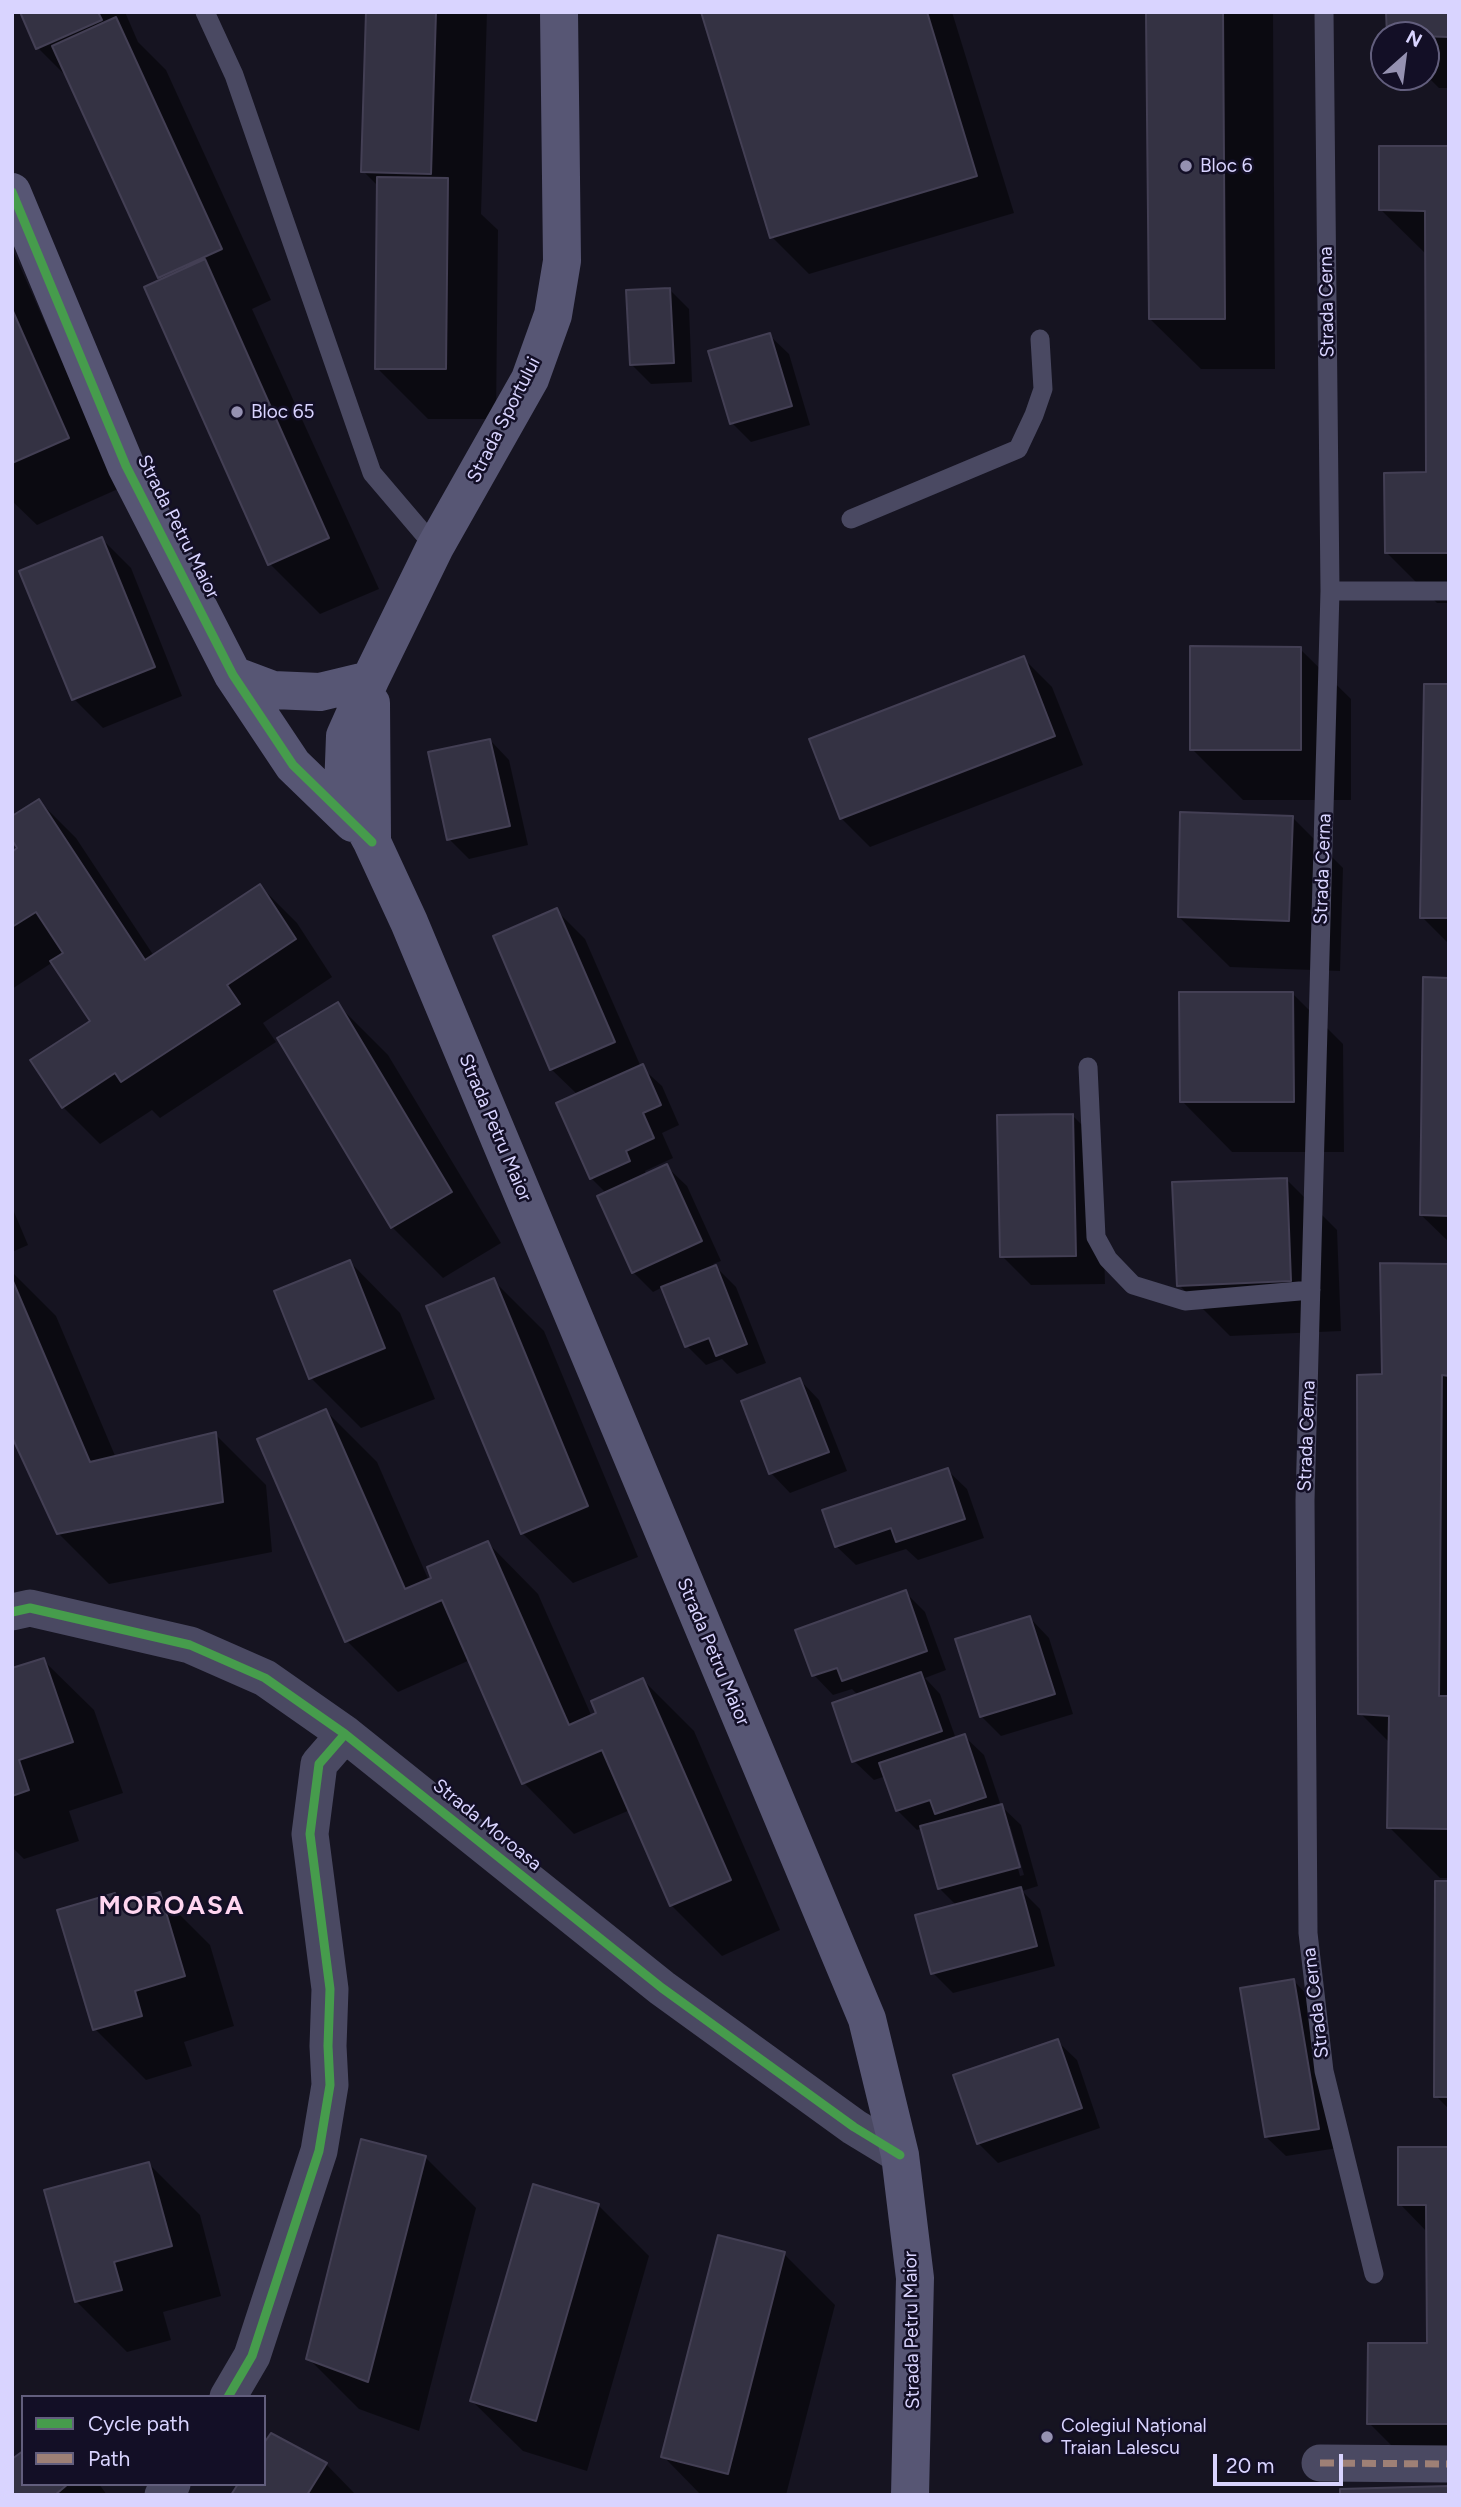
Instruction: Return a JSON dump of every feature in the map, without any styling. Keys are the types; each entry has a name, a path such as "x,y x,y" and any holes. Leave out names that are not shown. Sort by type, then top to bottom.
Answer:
{"main road":[{"name":"Strada Sportului","path":"370,680 435,547 530,379 553,315 562,261 559,12"},
{"name":"Strada Petru Maior","path":"12,191 126,466 233,675 293,765 372,842 409,922 867,2019 900,2155 915,2278 910,2495"},
{"path":"233,675 273,690 320,692 370,680"},
{"name":"Strada Petru Maior","path":"370,680 372,842"}],"street":[{"name":"Strada Moroasa","path":"12,1612 30,1608 190,1645 265,1678 345,1734 662,1988 854,2127 900,2155"},
{"path":"229,2395 253,2356 319,2151 330,2085 330,1989 310,1835 319,1764 345,1734"},
{"path":"1320,2463 1449,2464"}],"lane":[{"path":"205,12 234,75 372,474 435,547"},
{"name":"Strada Cerna","path":"1324,12 1330,591 1305,1500 1308,1933 1324,2071 1374,2274"},
{"path":"851,519 1018,449 1043,389 1041,339"},
{"path":"1330,591 1449,591"},
{"path":"1088,1067 1096,1237 1108,1259 1133,1285 1185,1301 1311,1290"}],"building":[{"path":"20,12 98,12 102,20 36,49"},
{"path":"366,12 436,12 431,174 361,172"},
{"path":"701,12 927,12 977,176 770,238"},
{"name":"Bloc 6","path":"1146,12 1223,12 1225,319 1149,319"},
{"path":"1386,12 1449,12 1449,37 1440,37 1440,21 1386,21"},
{"path":"116,17 222,249 158,278 52,46"},
{"path":"1379,146 1449,146 1449,553 1385,553 1384,473 1426,472 1425,211 1379,210"},
{"path":"377,177 448,178 446,369 375,369"},
{"name":"Bloc 65","path":"205,259 329,538 268,565 144,287"},
{"path":"670,288 674,363 630,365 626,290"},
{"path":"12,309 69,438 12,463"},
{"path":"770,333 792,406 730,424 708,351"},
{"path":"102,537 155,667 72,700 19,571"},
{"path":"1190,646 1301,647 1301,750 1190,750"},
{"path":"1024,656 1055,736 840,819 809,739"},
{"path":"1424,684 1449,684 1449,918 1420,918"},
{"path":"490,739 510,826 447,840 428,752"},
{"path":"39,799 145,960 260,884 296,939 227,985 240,1004 121,1082 115,1073 62,1108 30,1060 90,1021 50,961 63,953 36,912 12,927 12,852 17,848 12,840 12,816"},
{"path":"1180,812 1293,816 1289,921 1178,917"},
{"path":"557,908 615,1042 550,1070 493,936"},
{"path":"1423,977 1449,978 1449,1216 1420,1215"},
{"path":"1179,992 1293,992 1294,1102 1180,1102"},
{"path":"338,1002 452,1192 391,1228 277,1038"},
{"path":"643,1064 661,1105 643,1113 654,1138 626,1151 630,1161 590,1179 556,1103"},
{"path":"1073,1114 1076,1256 1000,1257 997,1115"},
{"path":"667,1164 702,1241 632,1273 597,1196"},
{"path":"1287,1178 1291,1281 1177,1286 1172,1182"},
{"path":"350,1260 385,1348 309,1379 274,1291"},
{"path":"1380,1263 1449,1264 1449,1376 1442,1375 1439,1696 1449,1696 1449,1829 1387,1828 1389,1716 1358,1714 1357,1375 1382,1374"},
{"path":"716,1265 747,1344 716,1356 709,1338 685,1347 661,1287"},
{"path":"494,1278 588,1506 521,1534 426,1306"},
{"path":"12,1279 90,1462 216,1432 223,1502 57,1534 12,1437"},
{"path":"800,1378 829,1452 769,1474 741,1401"},
{"path":"326,1409 405,1589 431,1578 427,1567 488,1541 569,1725 596,1713 591,1701 643,1678 731,1880 670,1906 602,1750 522,1784 442,1600 345,1642 257,1439"},
{"path":"948,1468 965,1519 896,1542 891,1528 835,1547 822,1510"},
{"path":"906,1590 927,1651 842,1681 837,1668 812,1676 795,1630"},
{"path":"1030,1616 1055,1694 980,1717 955,1639"},
{"path":"44,1658 73,1742 19,1760 29,1790 12,1796 12,1668"},
{"path":"921,1672 942,1731 852,1762 832,1703"},
{"path":"965,1734 986,1797 935,1814 930,1800 896,1811 879,1763"},
{"path":"1002,1804 1020,1867 938,1889 920,1826"},
{"path":"1435,1881 1449,1881 1449,2097 1434,2097"},
{"path":"1021,1887 1037,1946 931,1974 915,1915"},
{"path":"160,1892 185,1976 135,1991 142,2016 93,2030 57,1910 115,1893 118,1905"},
{"path":"1294,1979 1319,2129 1265,2137 1240,1988"},
{"path":"1058,2039 1082,2108 977,2144 953,2075"},
{"path":"361,2139 426,2156 368,2382 306,2359"},
{"path":"1398,2147 1449,2147 1449,2424 1367,2424 1368,2343 1427,2343 1426,2205 1398,2205"},
{"path":"149,2162 172,2246 114,2262 122,2290 75,2302 44,2190"},
{"path":"533,2184 599,2204 536,2421 470,2401"},
{"path":"718,2235 785,2252 728,2474 661,2457"},
{"path":"271,2433 327,2463 307,2495 231,2495 237,2486 266,2486 266,2440"},
{"path":"21,2452 21,2486 66,2486 55,2495 12,2495 12,2459"},
{"path":"1449,2486 1449,2495 1340,2495 1340,2489"}],"marked path":[{"path":"1320,2463 1449,2464"}],"cycle path":[{"path":"12,192 126,466 233,675 293,765 372,842"},
{"path":"12,1612 30,1608 190,1645 265,1678 345,1734 662,1988 854,2127 900,2155"},
{"path":"229,2395 252,2356 319,2151 330,2085 330,1989 310,1834 319,1764 345,1734"}],"place":[{"name":"Bloc 6","path":"1186,166"},
{"name":"Bloc 65","path":"237,412"},
{"name":"Colegiul Național Traian Lalescu","path":"1047,2437"}],"district":[{"name":"MOROASA","path":"172,1906"}]}
